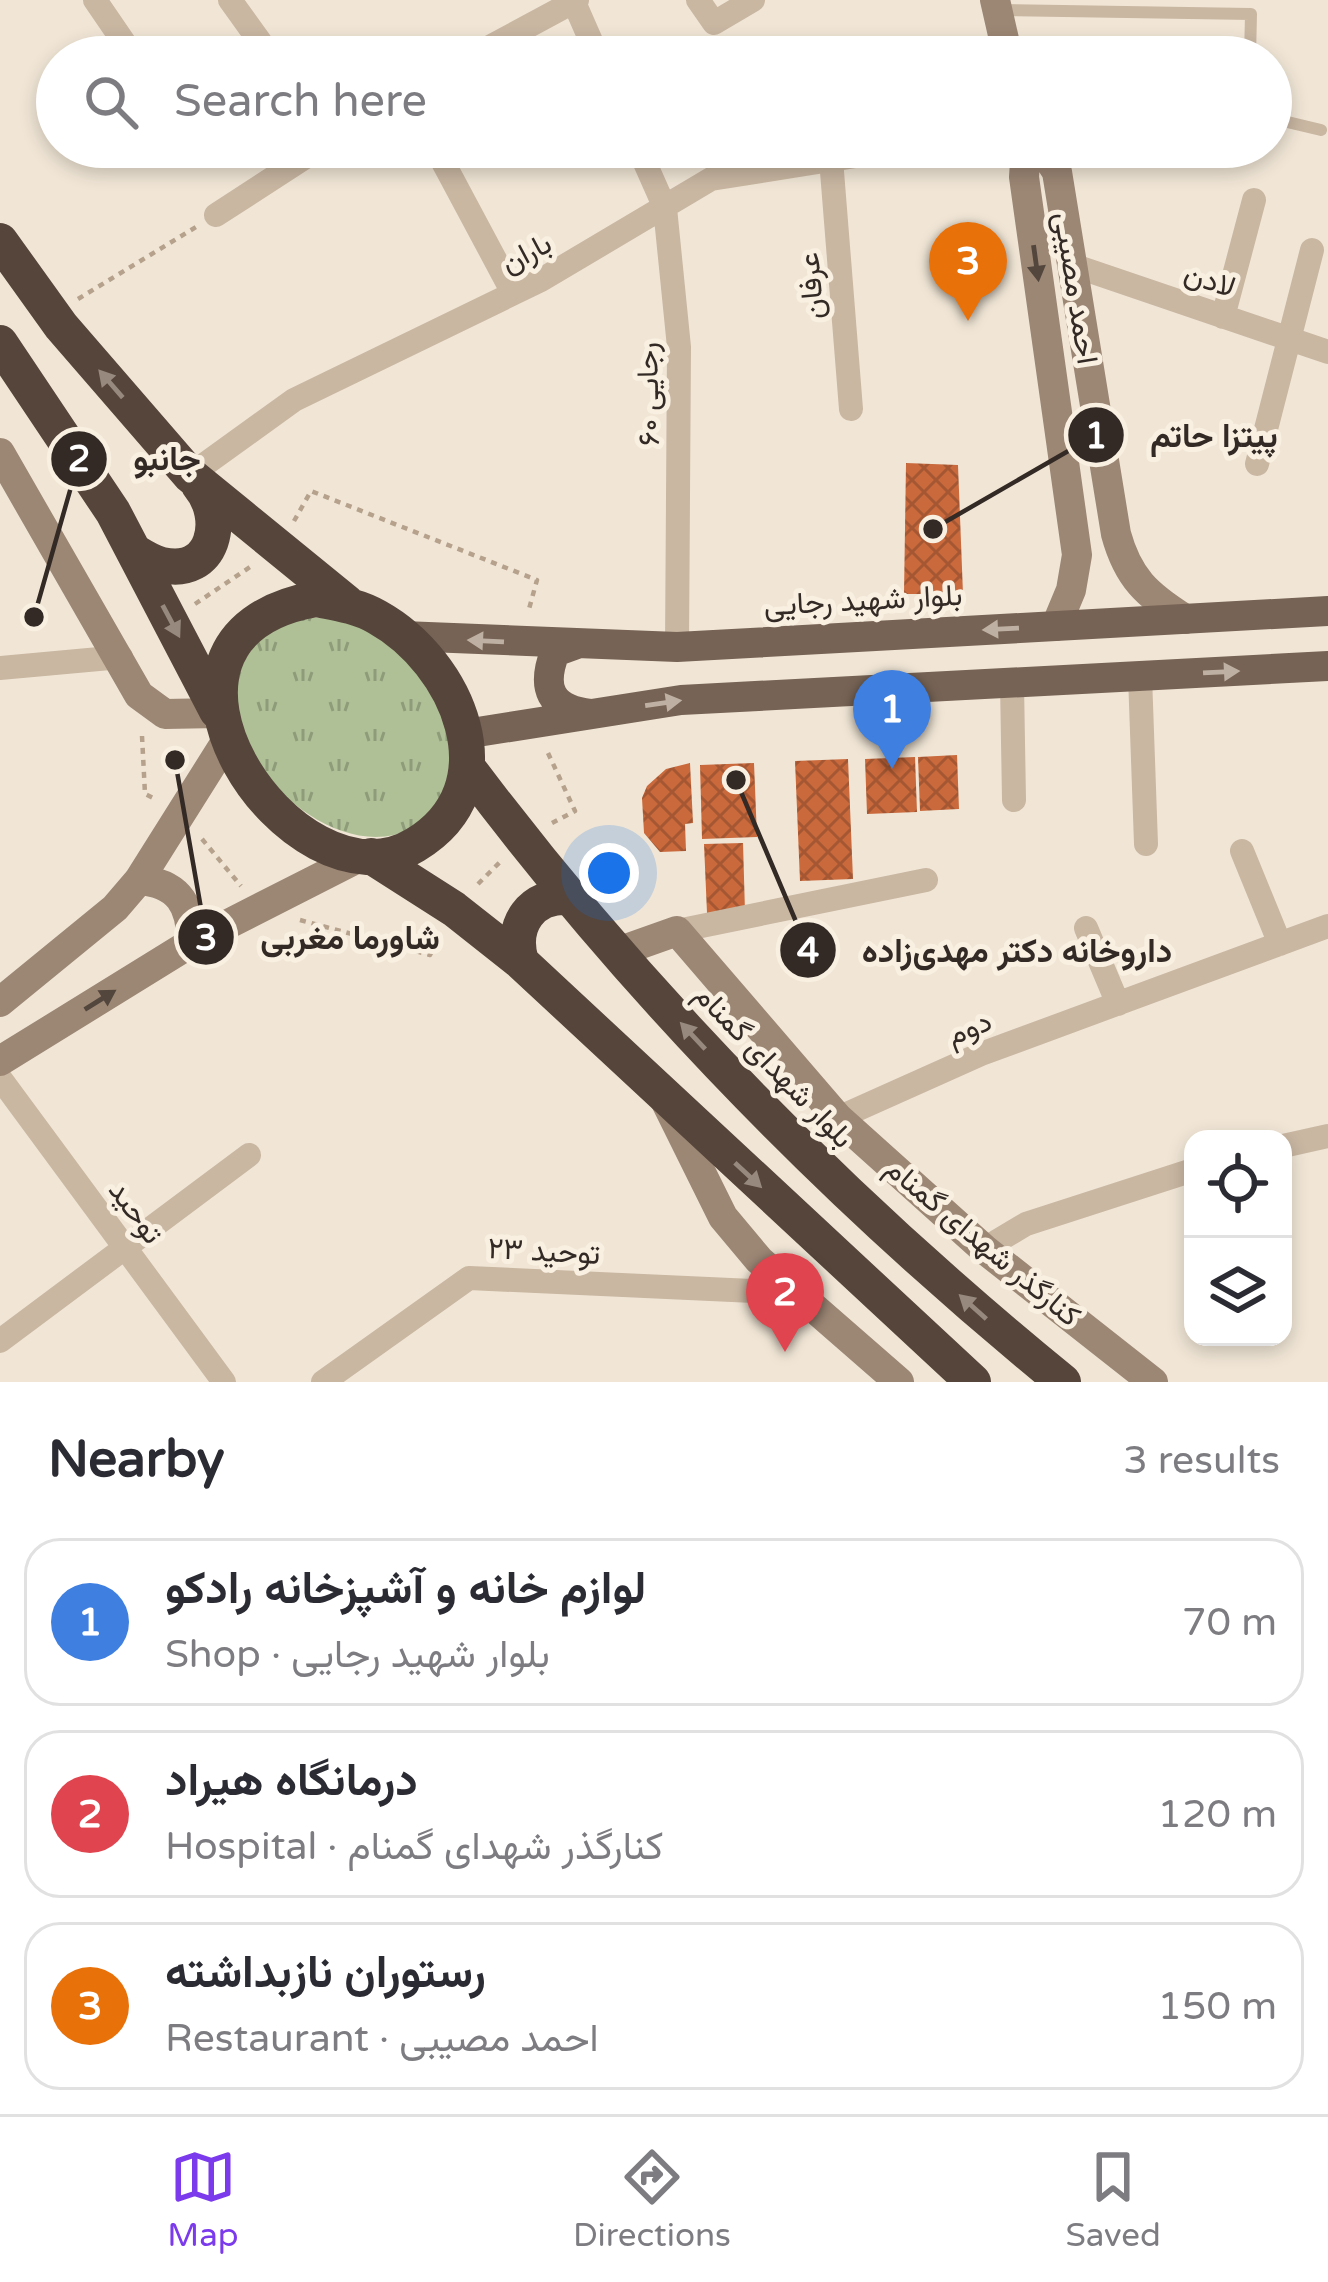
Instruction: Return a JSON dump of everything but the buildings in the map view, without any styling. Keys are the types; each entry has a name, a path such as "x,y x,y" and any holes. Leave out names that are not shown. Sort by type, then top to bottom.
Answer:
{"highway":[{"path":"0,241 53,315 212,499 216,521 211,543 198,560 159,565 135,552"},
{"path":"0,343 92,476 262,800 308,837 337,850 367,855 406,850 437,832 459,802 466,751 448,691 424,654 379,617 350,605 316,599 281,605 250,623 228,652 218,687 223,724"},
{"path":"192,477 350,605"},
{"name":"بلوار شهدای گمنام","path":"466,751 615,952 790,1139 986,1320 1063,1382"},
{"path":"367,855 454,909 520,962 973,1382"},
{"path":"520,962 517,937 526,914 546,899 571,897"}],"main road":[{"name":"بلوار شهید رجایی","path":"403,636 677,647 1328,611"},
{"path":"577,644 555,652 547,673 551,695 568,711 590,714"},
{"path":"466,751 590,714 681,700 1328,666"}],"street":[{"path":"95,0 120,36"},
{"path":"230,0 256,36"},
{"path":"698,0 714,23 753,0"},
{"path":"510,36 574,1 589,36"},
{"path":"995,5 1003,36"},
{"path":"216,214 288,168"},
{"path":"445,168 513,293"},
{"name":"رجایی ۶۰","path":"647,168 665,208 679,347 677,647"},
{"name":"باران","path":"192,477 294,400 513,293 711,179 777,168"},
{"name":"عرفان","path":"832,168 851,409"},
{"name":"احمد مصیبی","path":"1025,168 1076,543 1075,574 1057,626"},
{"name":"احمد مصیبی","path":"1054,168 1118,544 1125,566 1152,598 1185,619"},
{"path":"1223,316 1254,200"},
{"path":"1258,464 1312,250"},
{"name":"لادن","path":"1072,265 1328,352"},
{"path":"0,453 139,695 152,708 223,724 139,880 116,908 0,1003"},
{"path":"1076,543 1095,552 1118,544"},
{"path":"0,668 121,657"},
{"path":"1140,676 1146,844"},
{"path":"1012,682 1015,800"},
{"path":"1242,851 1280,944"},
{"path":"0,1061 191,944 367,855"},
{"path":"139,880 171,888 186,903 191,944"},
{"path":"615,952 677,932 926,880"},
{"name":"دوم","path":"838,1118 981,1054 1328,926"},
{"path":"1086,928 1118,1004"},
{"name":"کنارگذر شهدای گمنام","path":"677,932 838,1118 1130,1372 1153,1382"},
{"name":"توحید","path":"0,1078 224,1382"},
{"path":"662,1095 723,1217 759,1260 899,1382"},
{"path":"1292,1144 1328,1136"},
{"path":"0,1341 248,1155"},
{"path":"984,1249 1026,1224 1184,1173"},
{"name":"توحید ۲۳","path":"323,1382 469,1278 795,1293"}],"lane":[{"path":"995,5 1251,14 1250,36"},
{"path":"1292,123 1321,130"}],"path":[{"path":"53,315 216,214"},
{"path":"259,908 430,955 454,909"}],"green space":[{"path":"303,616 351,623 383,640 429,689 453,750 451,779 438,806 412,828 378,837 342,831 307,813 276,787 252,754 238,719 236,683 268,629"}],"place":[{"name":"رستوران نازبداشته","path":"968,321"},
{"name":"پیتزا حاتم","path":"933,529"},
{"name":"جانبو","path":"34,617"},
{"name":"شاورما مغربی","path":"175,760"},
{"name":"لوازم خانه و آشپزخانه رادکو","path":"892,769"},
{"name":"داروخانه دکتر مهدی‌زاده","path":"736,780"},
{"name":"درمانگاه هیراد","path":"785,1352"}]}
